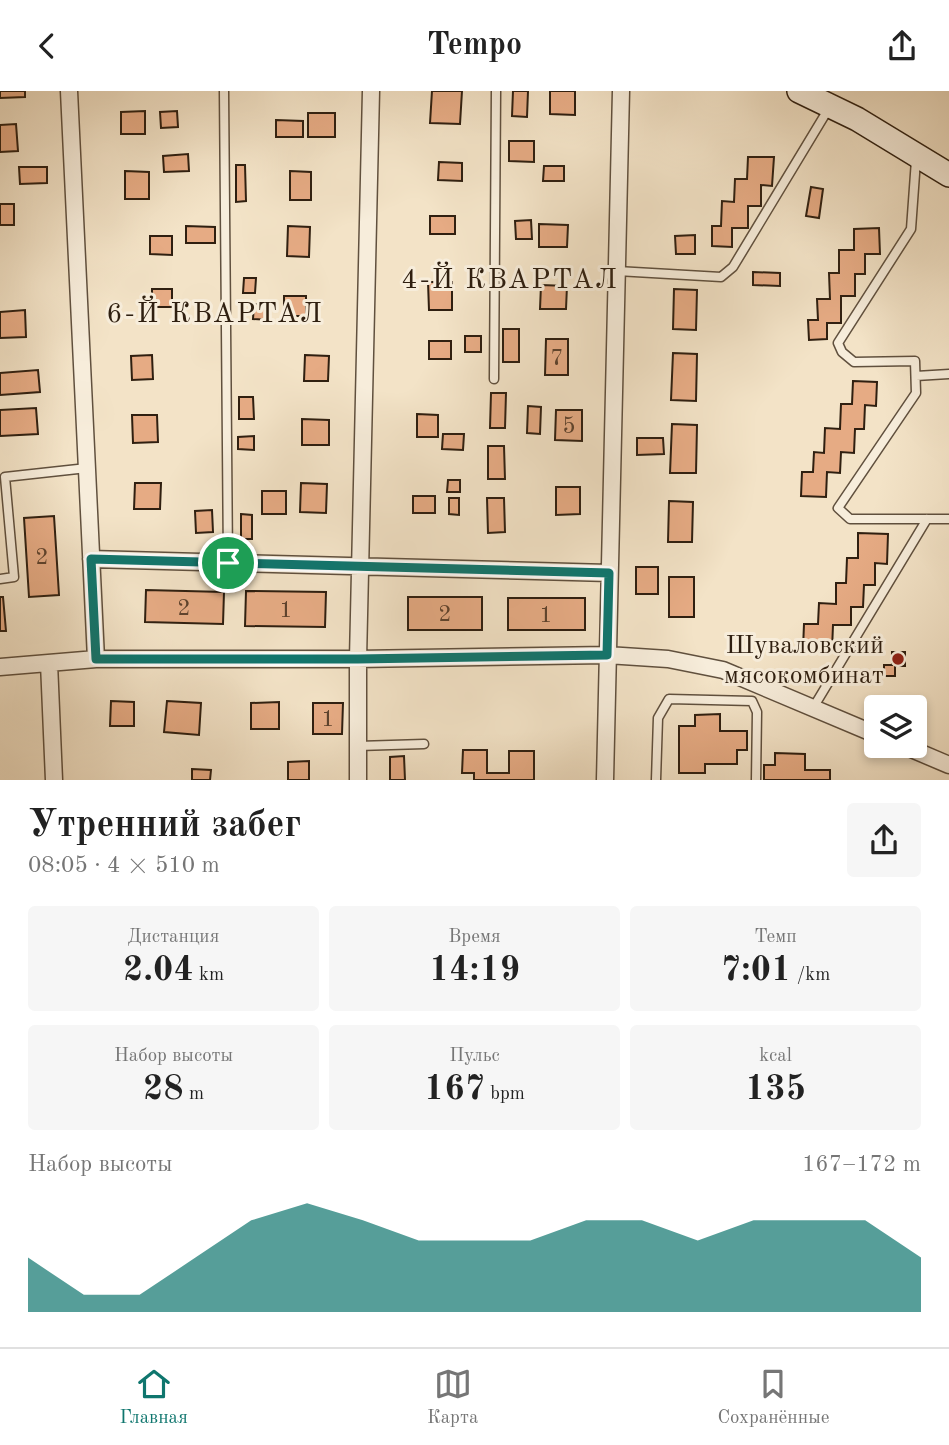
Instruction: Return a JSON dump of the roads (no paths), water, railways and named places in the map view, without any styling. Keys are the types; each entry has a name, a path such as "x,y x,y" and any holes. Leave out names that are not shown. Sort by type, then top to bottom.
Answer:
{"street":[{"path":"69,91 96,659"},
{"path":"358,780 358,659 370,91"},
{"path":"605,780 621,91"},
{"path":"799,91 949,174"},
{"path":"91,559 609,573"},
{"path":"0,667 96,659 607,655 668,659 723,670 864,730"},
{"path":"48,663 54,780"},
{"path":"927,756 949,765"}],"lane":[{"path":"224,91 228,563"},
{"path":"494,379 496,91"},
{"path":"617,271 721,277 733,267 830,106"},
{"path":"916,154 911,229 838,343 842,352 854,362 915,361 916,393 838,508 850,519 949,519"},
{"path":"916,376 949,374"},
{"path":"0,579 14,577 2,476 87,468"},
{"path":"813,708 926,519"},
{"path":"656,780 658,718 669,699 752,701 757,712 756,780"},
{"path":"358,746 424,744"}],"place":[{"name":"Шуваловский мясокомбинат","path":"898,659"}],"district":[{"name":"4-Й КВАРТАЛ","path":"510,278"},
{"name":"6-Й КВАРТАЛ","path":"215,312"}]}
